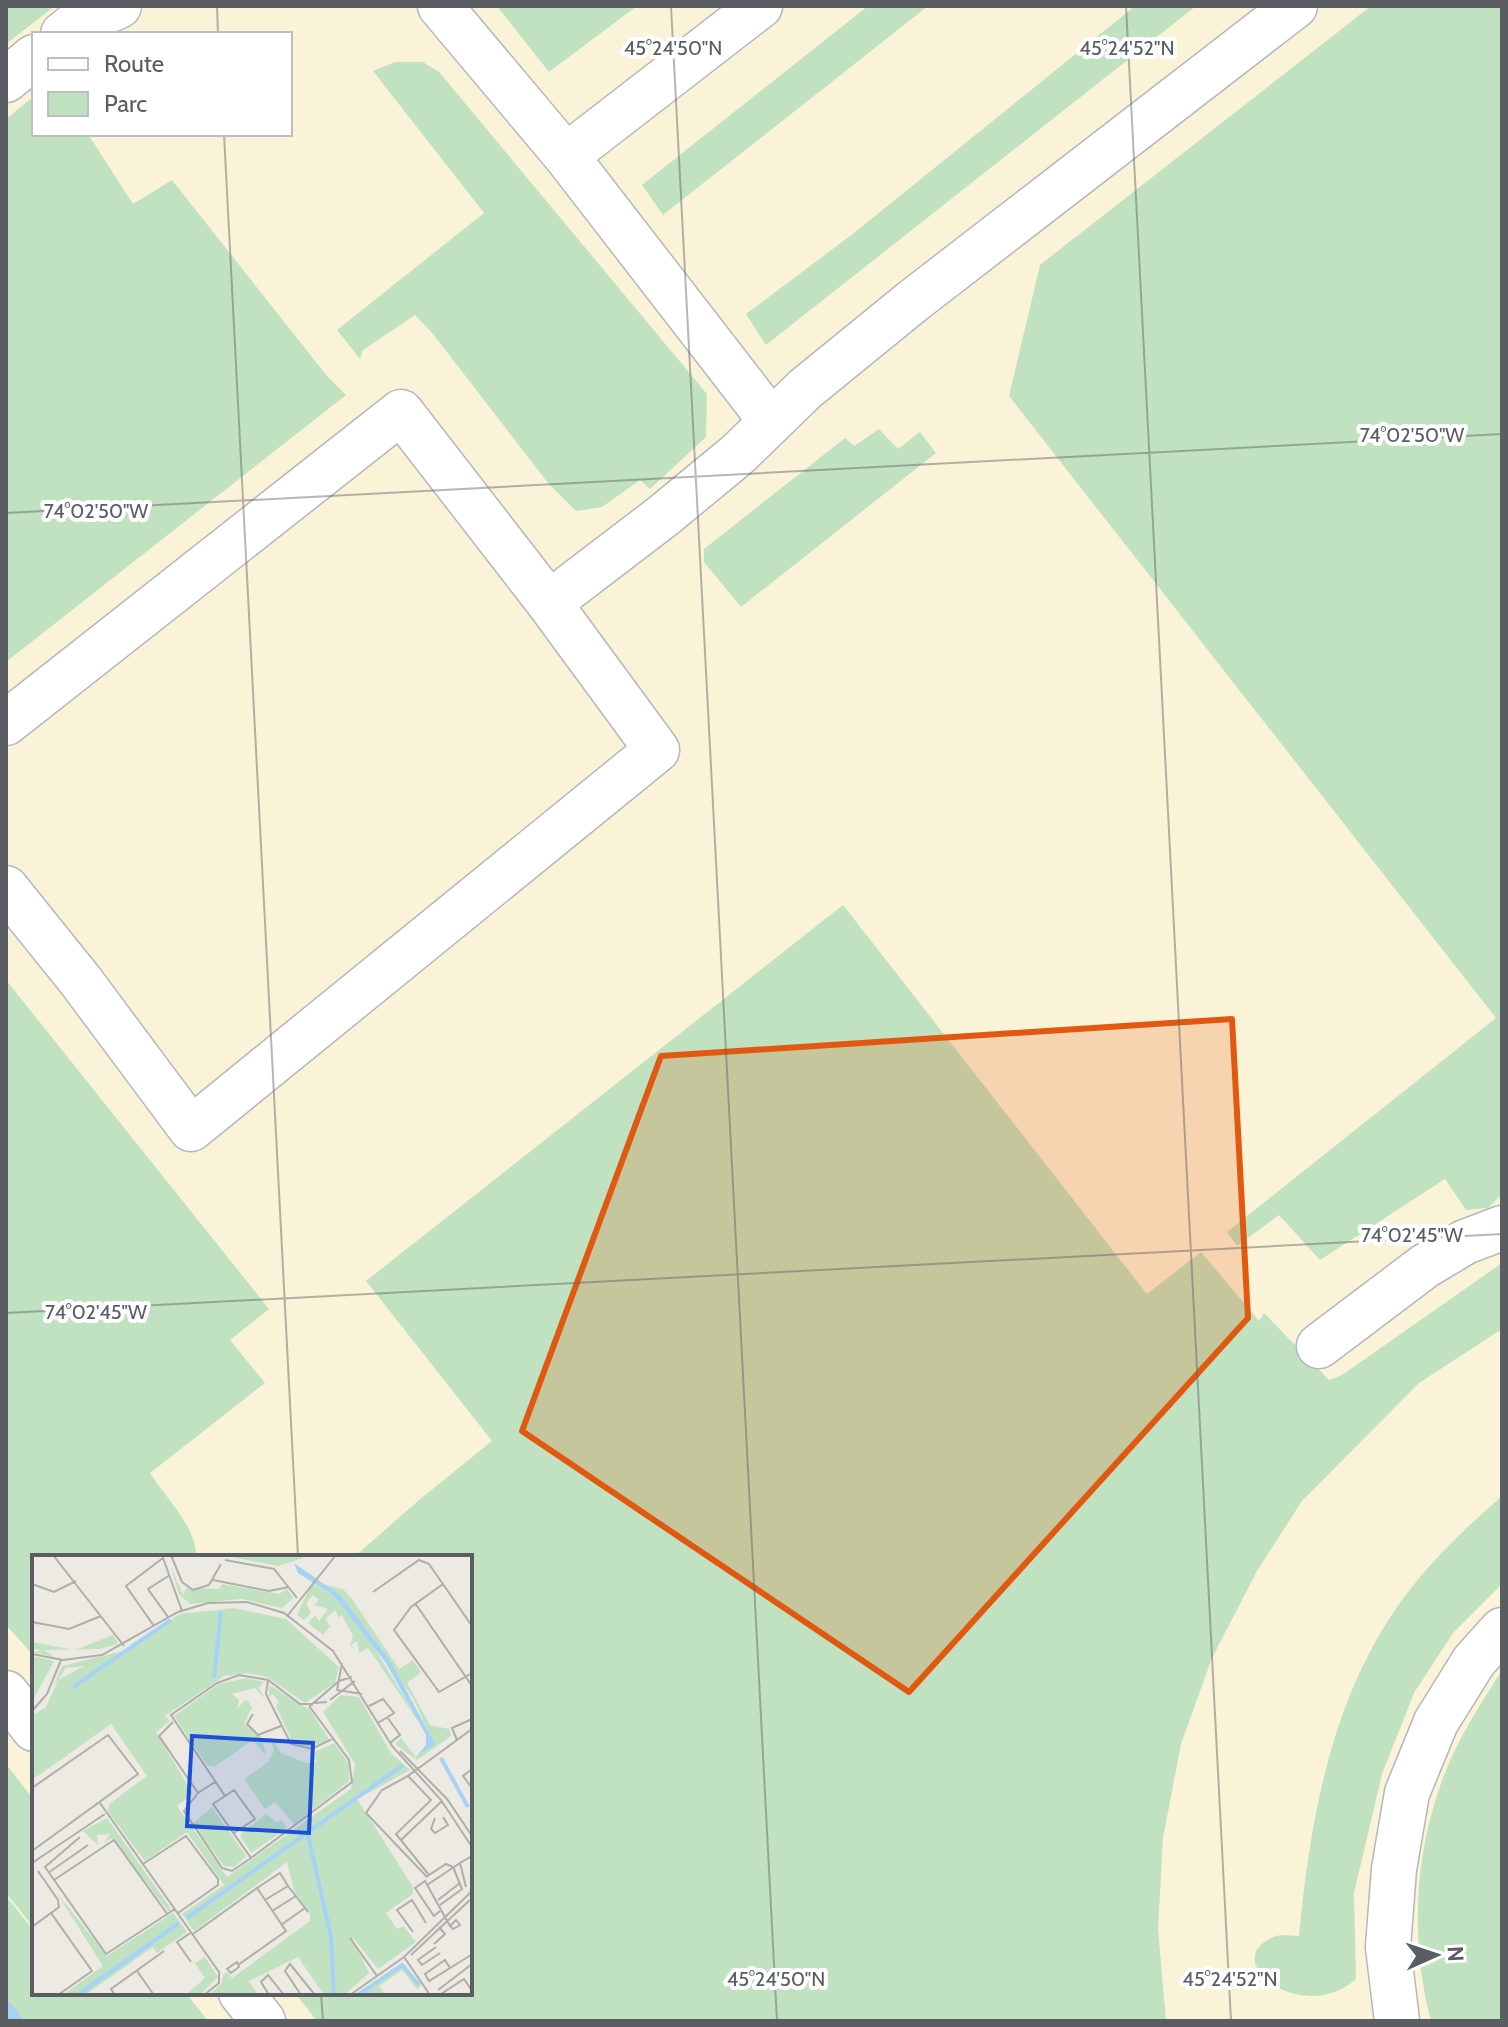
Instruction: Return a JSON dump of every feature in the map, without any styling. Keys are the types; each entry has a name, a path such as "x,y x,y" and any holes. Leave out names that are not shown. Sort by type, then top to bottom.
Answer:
{"lane":[{"path":"66,32 119,6"},
{"path":"440,6 566,156 771,421"},
{"path":"566,156 760,6"},
{"path":"549,603 737,455 805,389 913,301 1295,6"},
{"path":"6,80 32,59"},
{"path":"6,723 401,412 549,603 657,750 191,1129 80,980 6,888"},
{"path":"1319,1346 1425,1266 1465,1242 1502,1228"},
{"path":"1397,2021 1388,1947 1394,1869 1407,1793 1436,1722 1474,1661 1502,1630"},
{"path":"6,1693 32,1726"},
{"path":"243,1995 263,2021"}],"highlighted area":[{"path":"1232,1019 1248,1318 909,1692 522,1431 661,1056"}],"shaded area":[{"path":"6,6 1502,6 1502,2021 106,2021 85,1995 472,1995 472,1555 32,1555 32,1928 6,1896"}],"green space":[{"path":"6,6 55,6 6,44"},
{"path":"497,6 637,6 549,72"},
{"path":"868,6 928,6 663,215 642,185"},
{"path":"1135,6 1196,6 766,345 746,314 854,233"},
{"path":"1371,6 1502,6 1502,1194 1488,1208 1466,1210 1445,1179 1320,1260 1279,1215 1237,1246 1227,1232 1496,1018 1009,396 1040,265"},
{"path":"395,62 423,62 439,72 707,394 706,437 650,489 640,480 602,507 576,511 548,483 415,315 363,350 360,359 337,330 484,213 373,71"},
{"path":"32,98 32,136 89,136 133,204 172,180 327,376 346,395 6,662 6,119"},
{"path":"879,429 898,449 920,432 936,453 741,607 704,562 704,549 845,438 854,446"},
{"path":"843,905 1147,1294 1201,1252 1259,1321 1264,1313 1329,1380 1342,1375 1502,1263 1502,1329 1419,1383 1302,1501 1257,1571 1212,1658 1181,1744 1163,1838 1158,1929 1166,2021 317,2021 297,1995 472,1995 472,1555 356,1555 492,1441 366,1281"},
{"path":"6,980 269,1309 230,1340 265,1383 150,1473 186,1524 196,1555 32,1555 32,1654 6,1625"},
{"path":"1502,1496 1502,1584 1453,1633 1414,1693 1382,1774 1354,1893 1356,1979 1335,1992 1312,1996 1291,1993 1273,1985 1260,1973 1255,1960 1259,1947 1274,1937 1299,1936 1320,1795 1346,1705 1365,1662 1388,1621 1416,1582 1457,1537"},
{"path":"1502,1670 1502,2021 1431,2021 1424,1991 1418,1930 1418,1899 1426,1838 1449,1764"},
{"path":"6,1764 32,1797 32,1926 6,1893"},
{"path":"6,1896 32,1928 32,1995 188,1995 208,2021 6,2021"}],"waterway":[{"path":"6,2008 16,2021"}]}
